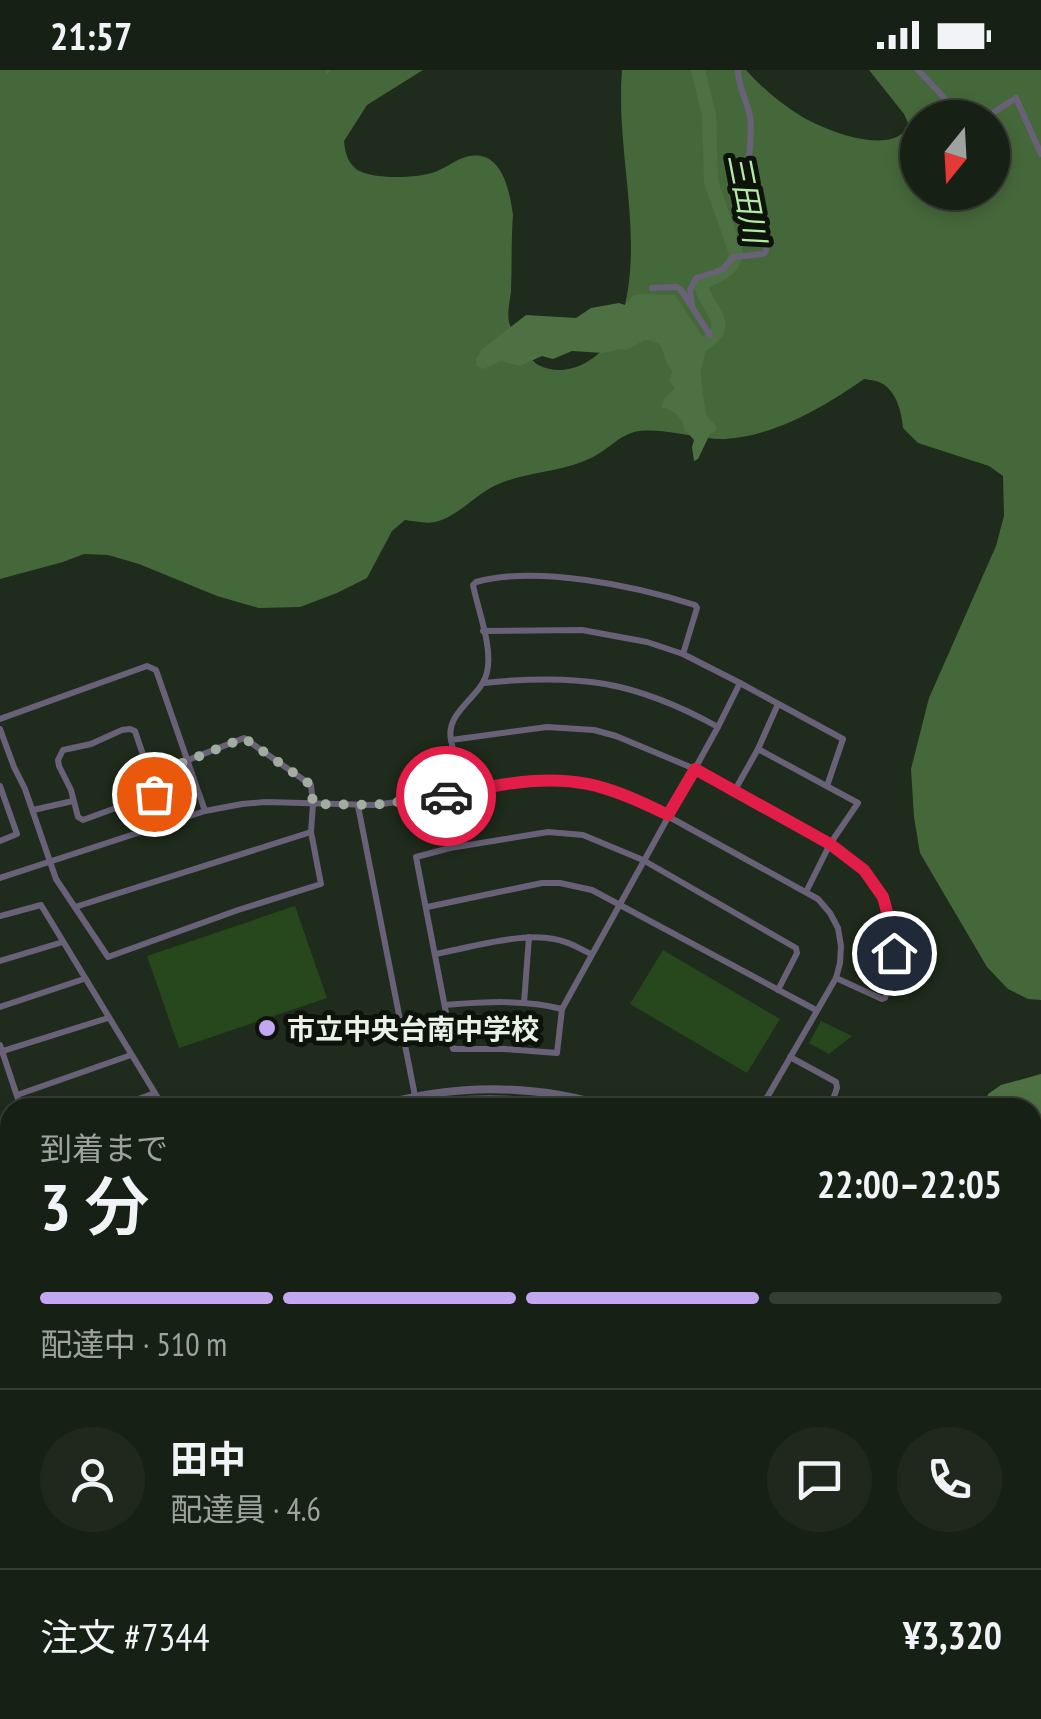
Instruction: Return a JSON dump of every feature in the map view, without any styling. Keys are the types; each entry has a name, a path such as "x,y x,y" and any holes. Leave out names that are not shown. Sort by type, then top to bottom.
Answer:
{"street":[{"path":"692,306 690,294 696,278 722,270 736,257 766,251 768,235 751,176 749,114 738,70"},
{"path":"918,70 947,100"},
{"path":"1010,102 1016,98 1041,154"},
{"path":"652,288 681,290 710,335"},
{"path":"463,794 450,732 464,704 484,683 490,659 473,585 476,582 569,578 644,590 695,604 683,654"},
{"path":"483,631 582,630 647,642 683,654 842,740 828,786"},
{"path":"0,719 147,666 156,670 205,811"},
{"path":"484,683 520,679 602,682 648,694 718,727"},
{"path":"740,682 718,727 668,815 644,860 621,905 562,1009 557,1053 453,1049 416,857 532,834 567,832 598,839 644,860 796,948 778,990"},
{"path":"735,790 778,704"},
{"path":"451,740 547,727 594,730 616,736 695,769 830,844 864,870 883,897 894,953 885,998 836,978"},
{"path":"0,728 56,880 108,957 320,884 310,832 311,785 244,738 150,776"},
{"path":"122,730 135,731 150,776 155,790 151,797 83,820 78,817 58,760 63,750 91,744 122,730"},
{"path":"758,749 858,803 830,844 806,892"},
{"path":"0,878 205,811 266,802 358,806 463,794 500,785 564,780 602,786 668,815 818,899 830,912 841,946 836,978 766,1098"},
{"path":"0,787 17,834 0,841"},
{"path":"440,797 450,848"},
{"path":"33,810 72,801"},
{"path":"358,806 413,1098"},
{"path":"75,907 310,832"},
{"path":"427,907 542,883 560,882 592,890 816,1010"},
{"path":"0,916 41,905 158,1098"},
{"path":"435,954 530,937 570,943 591,954"},
{"path":"524,1004 530,937"},
{"path":"0,962 63,942"},
{"path":"0,1007 84,980"},
{"path":"445,1005 546,1004 562,1009"},
{"path":"17,1098 1,1050 108,1018"},
{"path":"16,1095 131,1055"},
{"path":"790,1057 836,1082 833,1098"},
{"path":"435,1098 464,1090 532,1090 575,1098"},
{"path":"141,1098 155,1093"}],"shaded area":[{"path":"0,70 423,70 367,105 344,141 349,160 363,173 393,177 432,173 473,156 493,162 505,180 513,215 510,324 535,363 564,370 589,361 609,343 621,320 628,289 631,258 622,133 622,70 746,70 772,95 825,128 874,140 900,135 900,210 1010,210 1010,100 900,100 900,109 869,70 1041,70 1041,1000 1028,999 1008,989 987,967 920,853 914,817 911,769 929,698 996,546 1004,516 1003,476 989,466 918,443 903,428 894,396 879,382 864,379 798,418 744,437 715,439 634,432 583,462 494,486 443,519 428,523 405,520 392,531 367,578 300,607 259,608 108,555 84,554 0,579"},
{"path":"634,295 675,295 707,344 701,379 706,415 716,431 710,434 694,461 694,440 677,415 662,408 664,399 675,388 670,381 672,370 658,343 645,340 626,350 572,351 553,359 542,356 520,366 501,361 483,369 477,366 481,350 526,315 576,318 591,308 625,305"},
{"path":"295,906 327,998 179,1048 147,956"},
{"path":"663,950 780,1019 747,1073 630,1004"},
{"path":"821,1021 852,1036 829,1054 809,1043"},
{"path":"1041,1074 1041,1098 987,1098 1001,1085"}],"waterway":[{"name":"三田川","path":"694,350 718,328 700,285 727,270 736,253 711,182 709,115 698,70"}],"way so far":[{"path":"154,794 150,776 244,738 311,785 313,804 373,805 446,796"}],"place":[{"name":"市立中央台南中学校","path":"267,1028"}],"route":[{"path":"446,796 500,785 564,780 602,786 668,815 695,769 830,844 864,870 883,897 894,953"}]}
